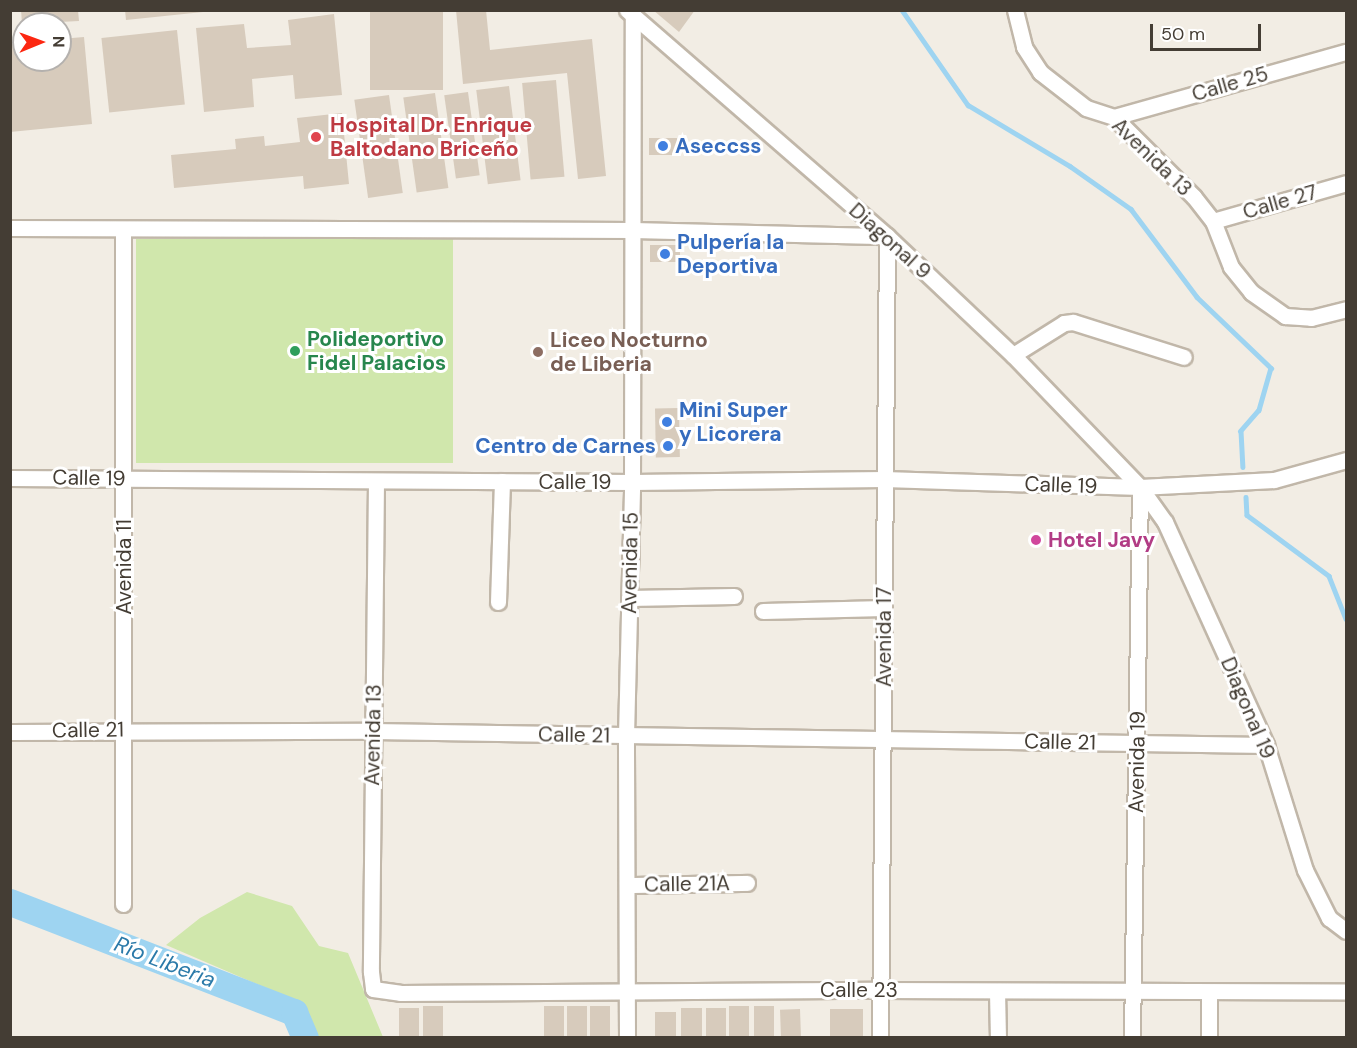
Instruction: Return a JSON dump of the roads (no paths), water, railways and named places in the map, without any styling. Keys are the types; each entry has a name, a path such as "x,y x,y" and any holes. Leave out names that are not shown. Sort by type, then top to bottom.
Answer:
{"street":[{"name":"Avenida 13","path":"1015,10 1024,46 1040,72 1086,108 1114,117 1194,197 1213,221 1231,267 1251,292 1285,315 1311,318 1347,309"},
{"name":"Avenida 15","path":"627,1038 626,736 632,482 633,230 630,14"},
{"name":"Diagonal 9","path":"630,14 886,236 1013,356 1140,487"},
{"name":"Calle 25","path":"1114,117 1347,52"},
{"name":"Calle 27","path":"1213,221 1347,183"},
{"path":"10,228 633,230 886,236"},
{"name":"Avenida 11","path":"123,229 123,904"},
{"name":"Avenida 17","path":"880,1038 886,236"},
{"path":"1013,356 1064,323 1073,322 1184,357"},
{"name":"Calle 19","path":"10,478 632,482 884,479 1140,487 1274,480 1346,460"},
{"name":"Avenida 13","path":"373,989 371,972 376,480"},
{"path":"498,602 502,481"},
{"name":"Avenida 19","path":"1132,1038 1140,487"},
{"name":"Diagonal 19","path":"1140,487 1165,522 1266,745 1305,870 1329,918 1347,931"},
{"path":"629,598 734,596"},
{"path":"763,610 884,608"},
{"name":"Calle 21","path":"10,732 123,730 373,732 1266,745"},
{"name":"Calle 21A","path":"627,885 747,883"},
{"name":"Calle 23","path":"373,989 400,993 881,990 1347,992"},
{"path":"997,991 998,1038"},
{"path":"1209,992 1209,1038"}],"waterway":[{"path":"902,10 968,105 1070,166 1131,209 1197,297 1271,368 1259,410 1241,431 1243,467"},
{"path":"1246,497 1247,515 1329,576 1346,619"},
{"name":"Río Liberia","path":"10,902 294,1012 305,1038"}],"place":[{"name":"Hospital Dr. Enrique Baltodano Briceño","path":"316,137"},
{"name":"Aseccss","path":"663,146"},
{"name":"Pulpería la Deportiva","path":"665,254"},
{"name":"Polideportivo Fidel Palacios","path":"295,351"},
{"name":"Liceo Nocturno de Liberia","path":"538,352"},
{"name":"Mini Super y Licorera","path":"667,422"},
{"name":"Centro de Carnes","path":"668,446"},
{"name":"Hotel Javy","path":"1036,540"}]}
